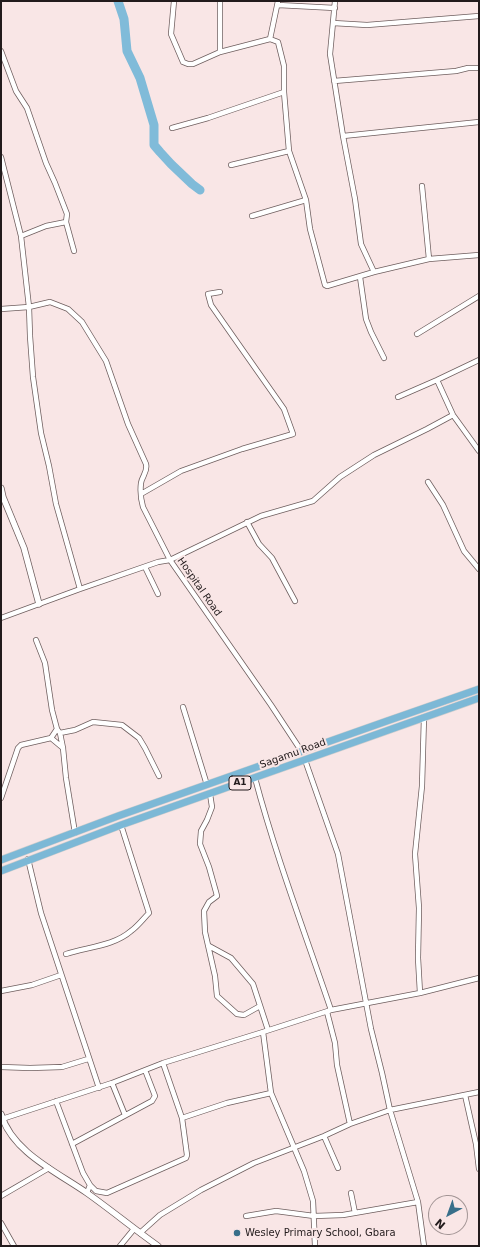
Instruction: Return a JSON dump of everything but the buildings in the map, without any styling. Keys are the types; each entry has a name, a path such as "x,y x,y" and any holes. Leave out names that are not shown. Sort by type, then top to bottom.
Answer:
{"highway":[{"name":"Sagamu Road","path":"1,860 207,785 479,690"},
{"name":"Sagamu Road","path":"1,871 121,825 479,698"}],"street":[{"path":"174,1 171,34 183,62 188,64 193,64 220,52 270,39 278,42 284,66 284,92 288,151 306,200 310,229 323,284 327,286 374,272 429,259 479,255"},
{"path":"220,1 220,52"},
{"path":"335,1 330,54 355,199 361,244 374,272"},
{"path":"270,39 278,3 335,8"},
{"path":"334,23 367,25 479,16"},
{"path":"1,51 16,91 27,108 46,163 67,214 66,222 74,251"},
{"path":"334,81 479,68"},
{"path":"172,128 208,118 284,92"},
{"path":"343,136 479,122"},
{"path":"231,165 288,151"},
{"path":"1,158 21,236 29,307 33,377 41,434 56,504 80,588"},
{"path":"422,186 429,259"},
{"path":"252,216 306,200"},
{"path":"21,236 46,226 66,222"},
{"path":"360,277 366,319 384,358"},
{"path":"141,494 181,472 242,449 293,434 284,409 211,305 208,294 220,292"},
{"path":"417,334 479,296"},
{"path":"1,309 29,307 50,302 68,309 82,322 106,361 128,424 146,464 147,469 141,482 140,499 170,560 261,516 313,501 340,478 374,456 453,415"},
{"path":"398,397 479,360"},
{"path":"437,380 453,415 479,451"},
{"path":"428,482 443,504 464,551 479,569"},
{"path":"1,488 2,497 24,548 40,604"},
{"path":"247,522 259,544 272,558 295,601"},
{"name":"Hospital Road","path":"1,618 80,588 170,560 302,752"},
{"path":"145,567 158,594"},
{"path":"36,640 45,663 52,710 63,748 66,778 75,833"},
{"path":"182,707 207,785"},
{"path":"420,993 418,958 419,908 415,854 422,786 424,717"},
{"path":"1,798 18,748 21,745 51,738 59,731 75,730 93,722 122,725 139,738 159,776"},
{"path":"51,738 63,748"},
{"path":"305,760 338,854 371,1029 390,1110 418,1202 424,1246"},
{"path":"255,778 265,816 329,1011 335,1043 337,1065 350,1124"},
{"path":"210,794 212,807 201,831 200,844 209,867 216,892 216,896 209,902 204,911 204,932 209,946 215,976 216,996 237,1014 244,1015 260,1006"},
{"path":"66,954 100,945 121,937 131,931 149,913 121,825"},
{"path":"28,860 41,913 88,1059 99,1088"},
{"path":"209,946 231,958 253,984 260,1006 265,1031 271,1093 304,1172 313,1201 315,1246"},
{"path":"1,992 32,985 61,976"},
{"path":"158,1246 87,1193 49,1168 17,1142 10,1134 1,1117 99,1088 163,1062 329,1011 420,993 479,978"},
{"path":"1,1068 62,1066 88,1059"},
{"path":"56,1101 83,1173 90,1185 96,1191 107,1192 186,1158 187,1155 182,1118 163,1062"},
{"path":"72,1144 124,1115 149,1104 154,1099 155,1096 145,1070"},
{"path":"112,1083 124,1115"},
{"path":"140,1234 160,1216 201,1190 254,1163 324,1136 350,1124 390,1110 479,1092"},
{"path":"182,1118 227,1102 271,1093"},
{"path":"465,1095 476,1144 479,1169"},
{"path":"324,1136 338,1168"},
{"path":"1,1196 49,1168"},
{"path":"87,1193 90,1185"},
{"path":"351,1193 355,1213"},
{"path":"246,1216 276,1212 314,1216 355,1213 418,1202"},
{"path":"1,1223 14,1246"},
{"path":"120,1246 134,1229"}],"waterway":[{"path":"118,1 124,19 127,51 140,78 154,125 154,145 171,164 200,190"}],"place":[{"name":"Wesley Primary School, Gbara","path":"237,1233"}]}
